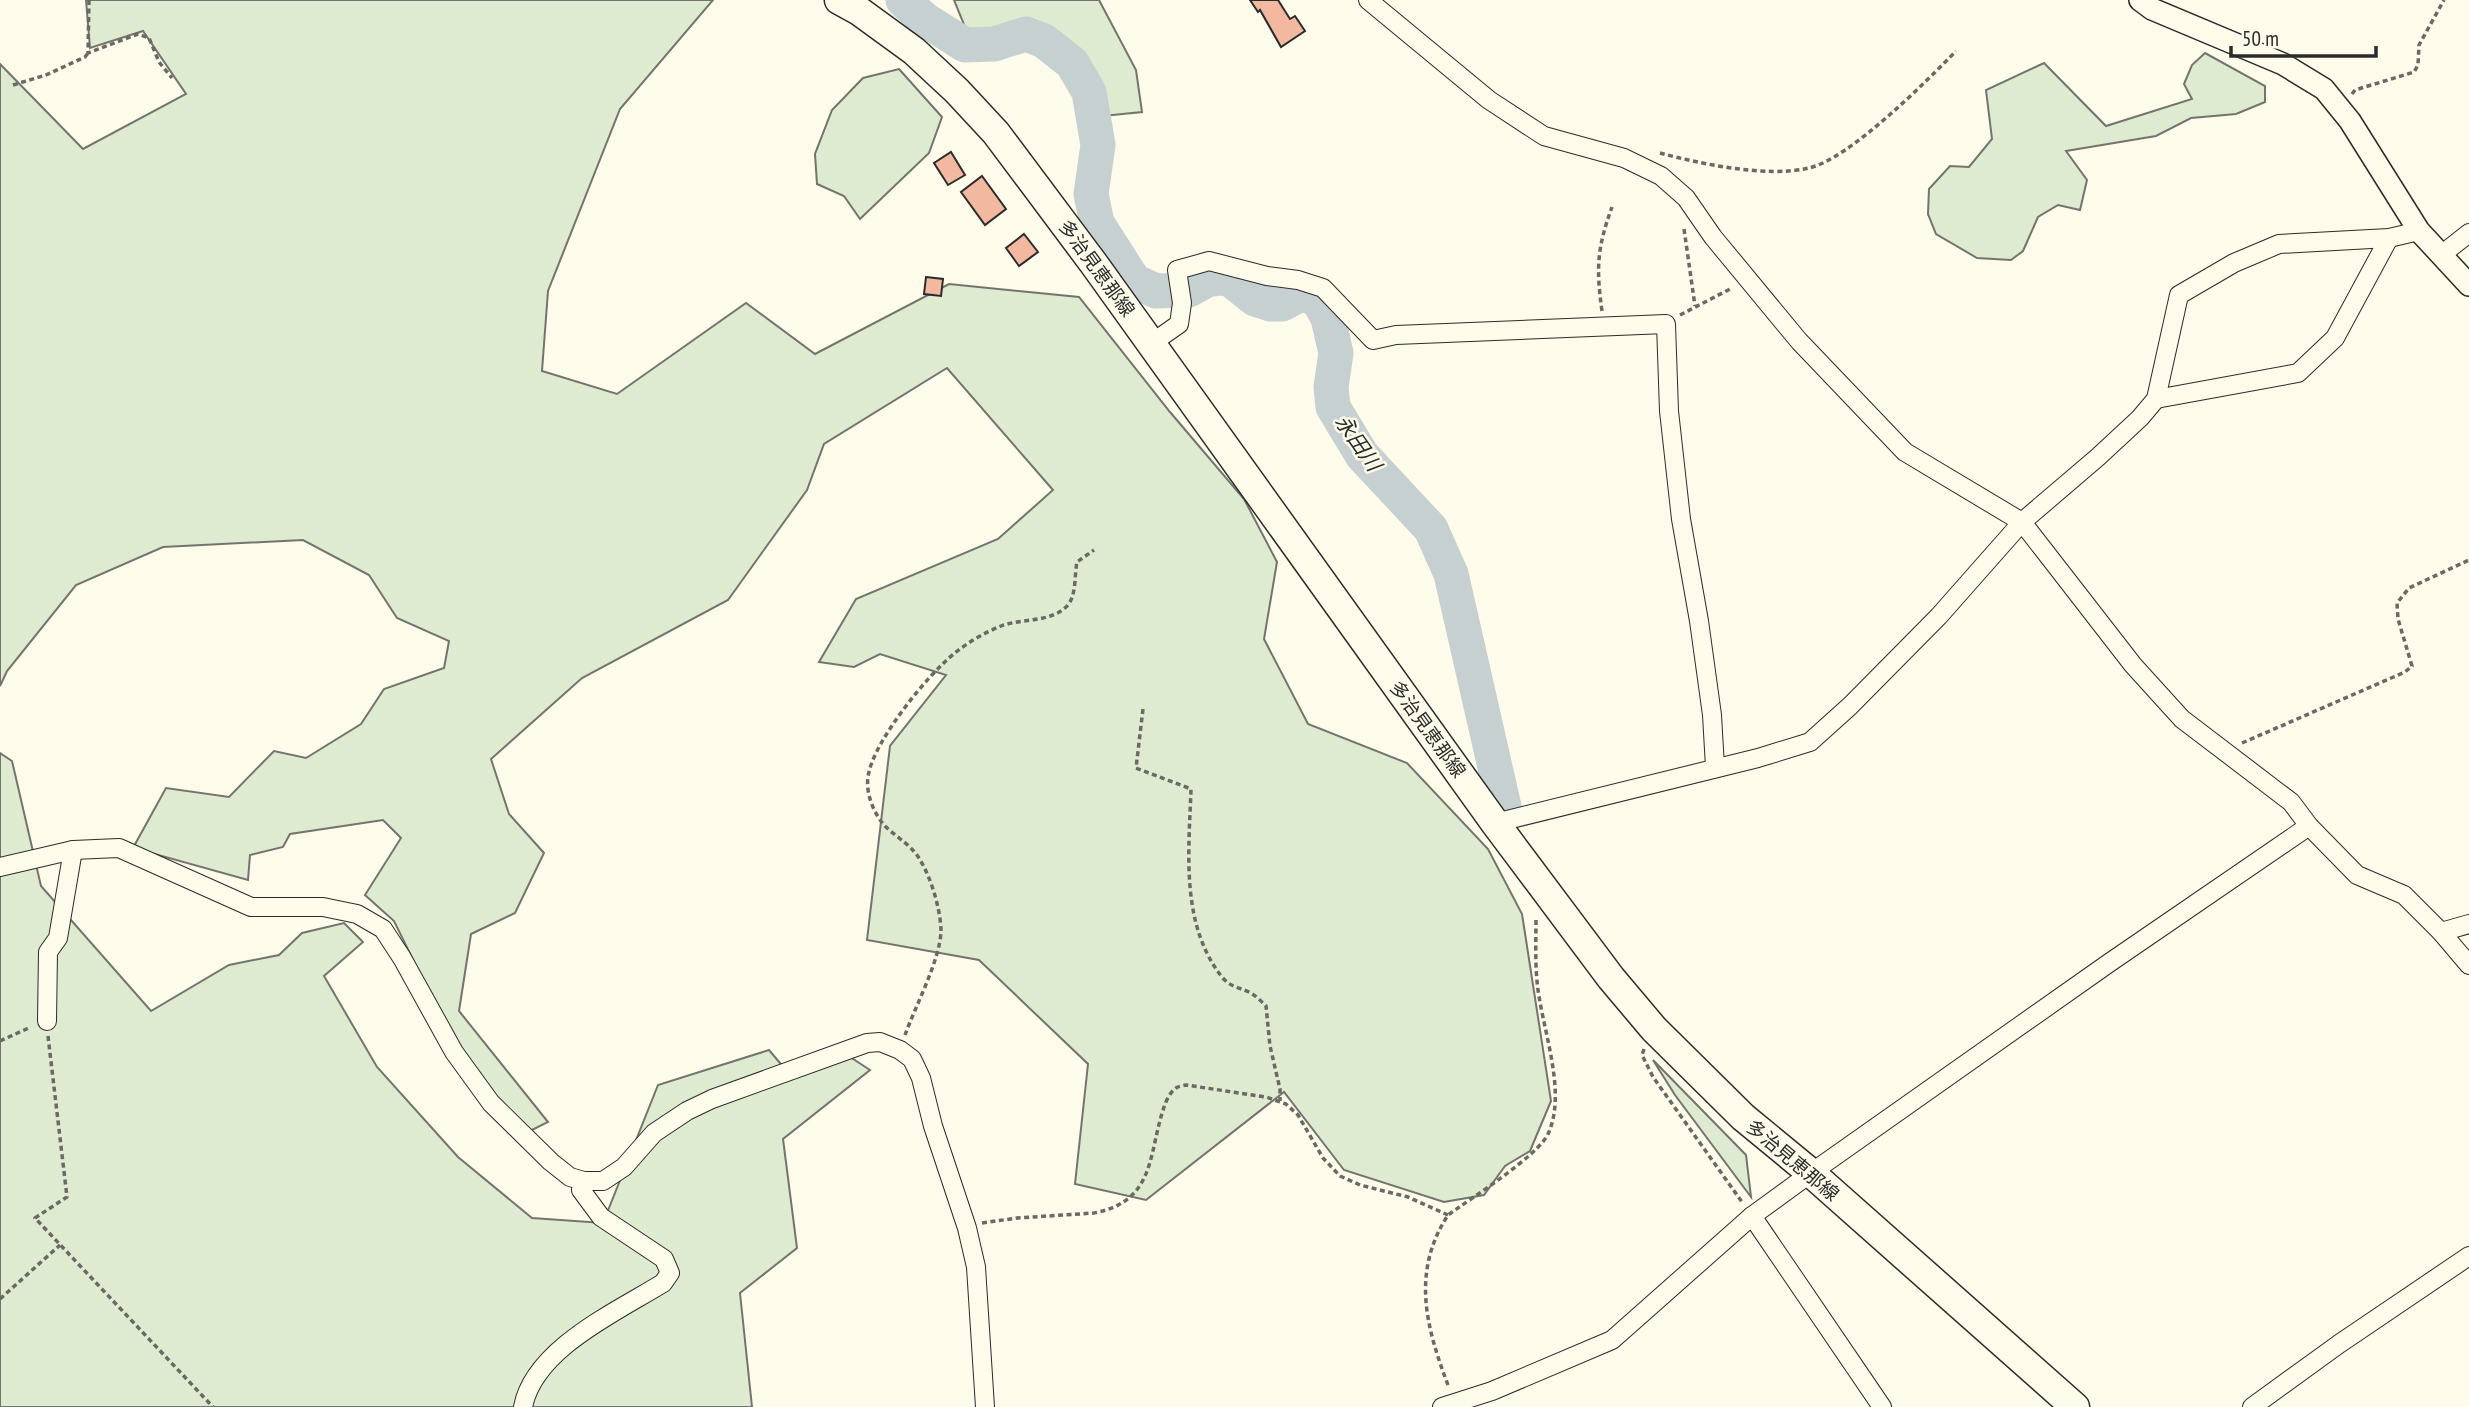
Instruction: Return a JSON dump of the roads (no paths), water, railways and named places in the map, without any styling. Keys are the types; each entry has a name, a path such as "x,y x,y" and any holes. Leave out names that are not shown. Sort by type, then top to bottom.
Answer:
{"main road":[{"name":"多治見恵那線","path":"839,0 859,11 914,51 996,133 1153,346 1496,823 1611,978 1654,1029 1743,1117 1811,1173 2075,1407"}],"street":[{"path":"1368,0 1489,100 1544,136 1624,158 1661,176 1686,198 1746,277 1800,341 1905,452 2022,522 2133,665 2182,719 2291,802 2309,826 2357,874 2404,895 2469,965"},
{"path":"2140,0 2152,9 2283,64 2324,89 2419,231 2469,285"},
{"path":"1496,823 1758,758 1810,742 1850,706 1939,616 2022,522 2098,457 2140,418 2156,399 2179,295 2234,263 2279,244 2389,239 2419,231"},
{"path":"2441,255 2469,233"},
{"path":"2156,399 2298,373 2335,338 2389,239"},
{"path":"1153,346 1179,324 1182,303 1177,270 1209,261 1323,288 1373,340 1396,335 1666,324 1671,424 1681,519 1699,621 1716,767"},
{"path":"1448,1404 1492,1391 1612,1340 1752,1216 2109,963 2309,826"},
{"path":"0,867 73,850 119,848 251,907 323,906 357,914 383,929 454,1052 491,1103 551,1162 570,1177 584,1181 603,1181 624,1167 654,1133 687,1111 712,1099 867,1042 880,1042 900,1049 912,1059 921,1079 933,1126 967,1228 976,1266 985,1407"},
{"path":"47,1021 48,952 58,938 73,850"},
{"path":"2441,932 2469,925"},
{"path":"523,1407 525,1394 534,1378 560,1348 663,1283 670,1273 664,1259 601,1217 581,1190 584,1181"},
{"path":"1752,1216 1882,1407"},
{"path":"2252,1407 2469,1256"}],"waterway":[{"name":"永田川","path":"903,0 924,19 965,45 994,44 1026,34 1044,41 1072,63 1089,92 1098,145 1091,194 1097,223 1134,281 1156,291 1189,290 1207,280 1230,279 1255,299 1270,304 1282,304 1308,294 1319,302 1328,318 1336,353 1331,387 1333,407 1362,455 1431,529 1451,574 1505,811"}]}
